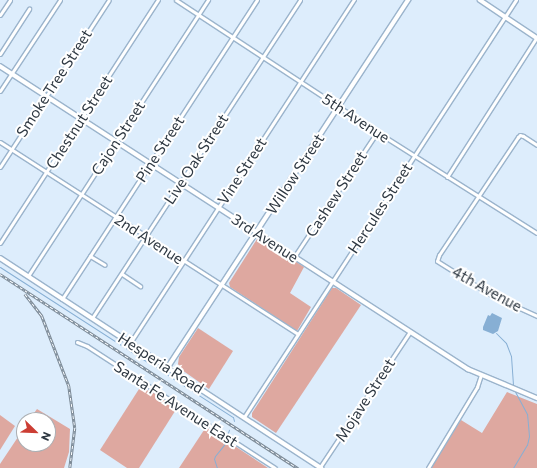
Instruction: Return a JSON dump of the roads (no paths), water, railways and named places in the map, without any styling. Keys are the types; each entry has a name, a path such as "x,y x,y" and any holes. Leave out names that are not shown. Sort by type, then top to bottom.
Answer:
{"main road":[{"name":"Hesperia Road","path":"0,258 320,468"}],"street":[{"path":"0,15 10,0"},
{"path":"0,91 60,0"},
{"name":"Smoke Tree Street","path":"0,167 109,0"},
{"name":"Chestnut Street","path":"0,243 158,0"},
{"name":"5th Avenue","path":"176,0 414,156 537,233"},
{"name":"Cajon Street","path":"28,276 208,0"},
{"name":"Pine Street","path":"62,299 258,0"},
{"name":"Live Oak Street","path":"92,318 300,0"},
{"name":"Vine Street","path":"130,343 354,0"},
{"name":"Willow Street","path":"168,368 408,0"},
{"path":"447,177 537,38 480,0"},
{"name":"Hercules Street","path":"244,417 516,0"},
{"path":"0,54 29,9"},
{"name":"3rd Avenue","path":"0,66 409,333 468,369 537,398"},
{"name":"Cashew Street","path":"294,257 377,132"},
{"path":"478,197 520,135 537,145"},
{"name":"2nd Avenue","path":"0,142 12,148 81,195 298,334"},
{"name":"4th Avenue","path":"478,197 438,255 437,261 491,295 537,316"},
{"path":"90,256 105,265"},
{"path":"122,274 140,286"},
{"name":"Mojave Street","path":"320,468 409,333"},
{"name":"Santa Fe Avenue East","path":"77,342 88,346 275,468"},
{"path":"428,468 477,387 481,375"}],"water":[{"path":"492,313 502,318 498,331 493,334 483,330 488,315 490,316"}],"waterway":[{"path":"0,267 233,417 234,421"},
{"path":"496,333 506,343 511,356 513,387"},
{"path":"513,468 527,445 529,436 527,414 514,390"},
{"path":"217,468 214,459 224,445 229,430"}],"railway":[{"path":"0,274 298,468"},
{"path":"25,294 42,316 69,386 75,428 70,468"}]}
